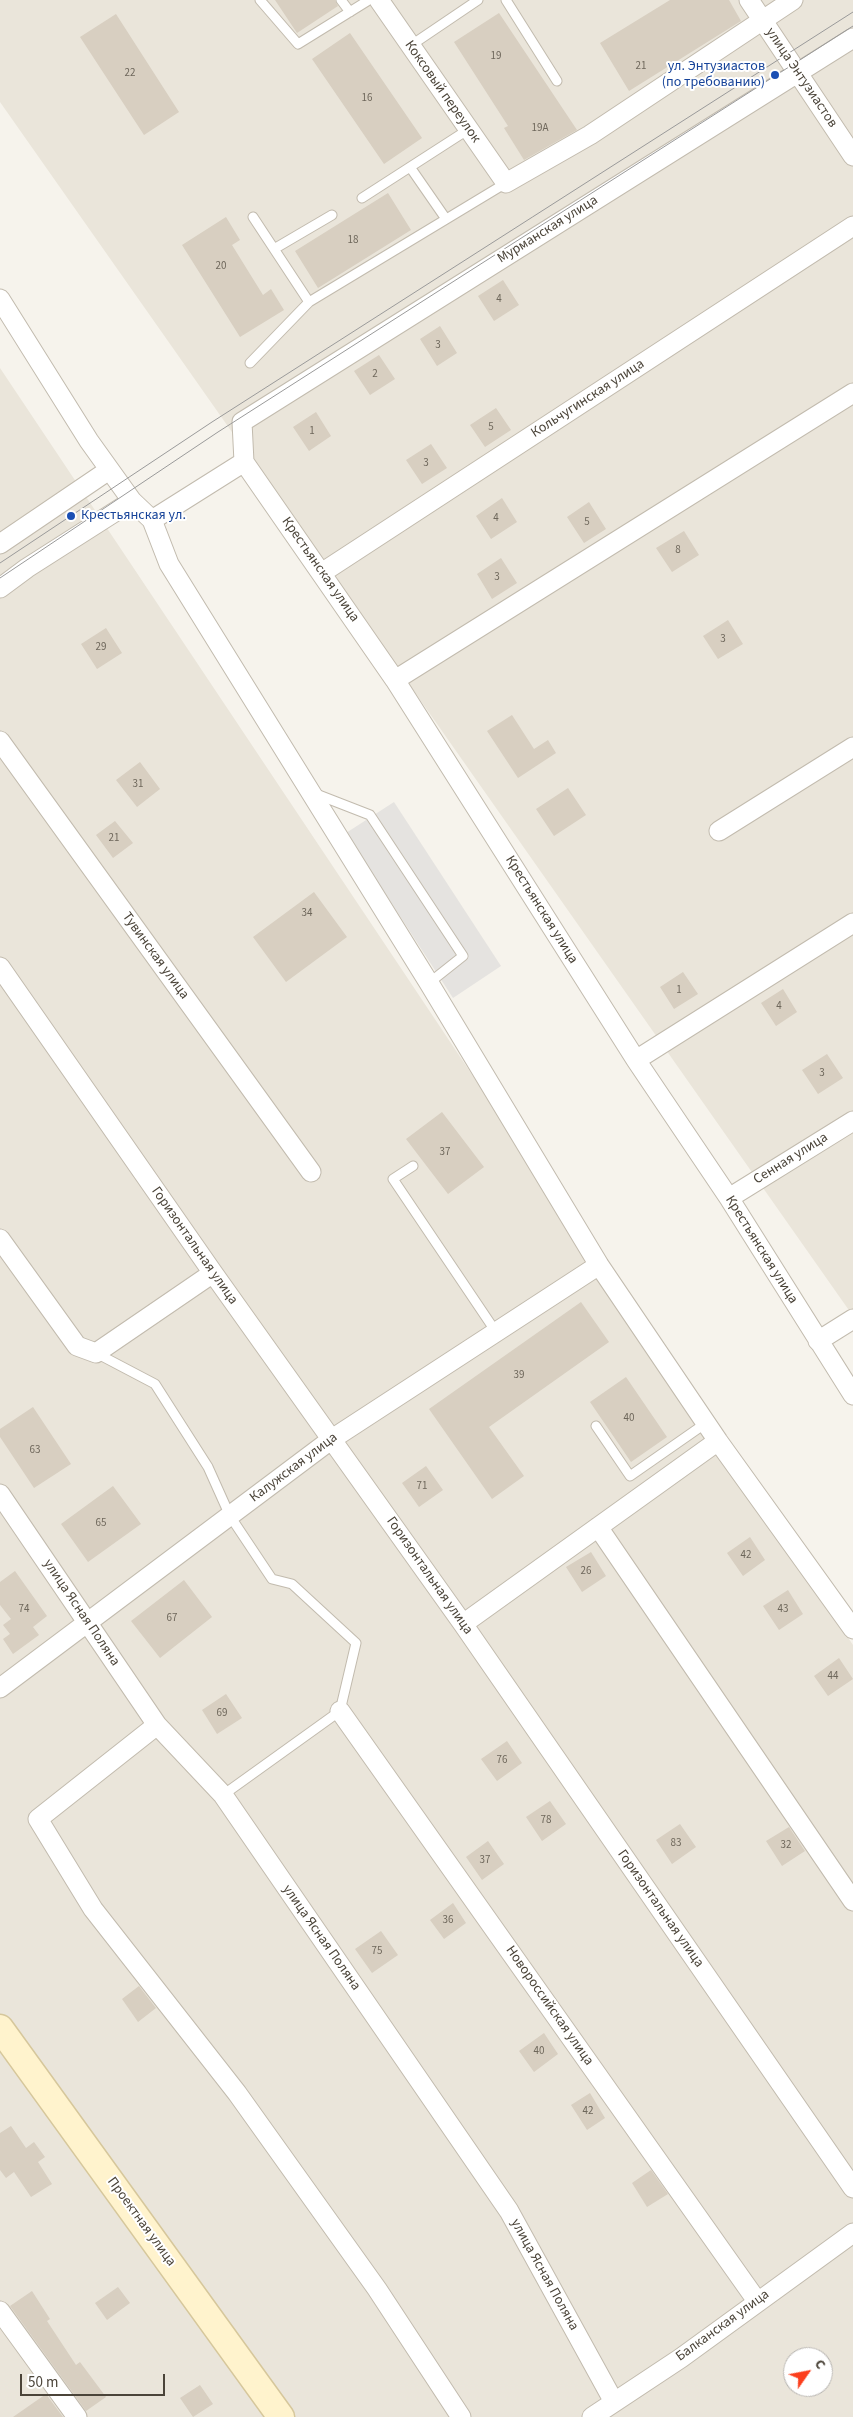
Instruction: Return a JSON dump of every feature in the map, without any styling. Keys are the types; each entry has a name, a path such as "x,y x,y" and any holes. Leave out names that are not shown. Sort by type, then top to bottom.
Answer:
{"main road":[{"name":"Проектная улица","path":"0,2028 281,2417"}],"street":[{"name":"Коксовый переулок","path":"379,0 506,183"},
{"name":"улица Энтузиастов","path":"749,0 853,156"},
{"path":"506,183 590,135 793,0"},
{"name":"Мурманская улица","path":"244,462 242,422 853,38"},
{"name":"Кольчугинская улица","path":"323,572 853,226"},
{"path":"0,299 110,470 132,501 152,520 169,564 308,792 429,983 598,1265 718,1441 853,1629"},
{"path":"395,680 853,393"},
{"path":"152,520 244,462"},
{"name":"Крестьянская улица","path":"244,462 323,572 395,680 636,1060 729,1198 853,1395"},
{"path":"0,544 110,470"},
{"path":"0,588 27,568 132,501"},
{"name":"Тувинская улица","path":"0,741 311,1172"},
{"path":"720,832 853,747"},
{"path":"636,1060 853,923"},
{"name":"Горизонтальная улица","path":"0,967 212,1273 463,1624 853,2188"},
{"name":"Сенная улица","path":"729,1198 853,1121"},
{"path":"0,1239 77,1346 96,1353 212,1273"},
{"name":"Калужская улица","path":"0,1688 332,1439 598,1265"},
{"path":"818,1341 853,1319"},
{"path":"463,1624 718,1441"},
{"name":"улица Ясная Поляна","path":"0,1494 156,1724 223,1795 509,2211 614,2402"},
{"path":"598,1527 853,1901"},
{"name":"Новороссийская улица","path":"340,1711 757,2301"},
{"path":"156,1724 38,1819 93,1909 237,2093 377,2289 461,2417"},
{"name":"Балканская улица","path":"592,2417 681,2358 853,2233"},
{"path":"0,2311 77,2417"}],"lane":[{"path":"260,0 298,44 369,0"},
{"path":"341,0 350,12"},
{"path":"410,46 478,0"},
{"path":"506,0 557,81"},
{"path":"362,198 469,129"},
{"path":"410,167 446,219"},
{"path":"250,363 308,302 506,183"},
{"path":"274,249 332,215"},
{"path":"253,217 308,302"},
{"path":"308,792 370,814 463,956 429,983"},
{"path":"413,1166 393,1179 496,1332"},
{"path":"96,1353 155,1384 208,1467 230,1516 272,1579 292,1584 356,1643 340,1711 223,1795"},
{"path":"596,1426 630,1476 706,1423"}],"shaded area":[{"path":"0,0 853,0 853,1316 0,102"},
{"path":"0,368 853,1645 853,2417 0,2417"},
{"path":"394,802 501,966 453,998 346,833"}],"building":[{"path":"275,0 335,0 338,6 297,33"},
{"path":"670,0 729,0 741,21 629,91 600,43"},
{"path":"499,13 577,130 524,160 504,128 508,126 454,42"},
{"path":"116,14 179,112 144,135 80,37"},
{"path":"350,33 422,138 384,164 312,59"},
{"path":"388,193 411,230 318,288 295,251"},
{"path":"226,217 240,240 232,245 263,295 271,289 284,310 240,337 182,245"},
{"path":"503,280 519,305 494,321 478,296"},
{"path":"440,326 457,353 437,366 420,339"},
{"path":"379,355 395,379 370,395 354,371"},
{"path":"496,408 511,430 485,447 470,425"},
{"path":"316,412 331,436 309,451 293,427"},
{"path":"431,444 447,468 422,484 406,460"},
{"path":"502,498 517,522 491,539 476,516"},
{"path":"589,502 606,529 584,543 567,517"},
{"path":"684,531 699,555 672,572 656,548"},
{"path":"501,558 517,583 492,599 477,574"},
{"path":"728,620 743,644 718,659 703,636"},
{"path":"106,628 122,653 97,669 81,644"},
{"path":"512,715 534,749 548,740 556,753 518,778 487,731"},
{"path":"140,762 160,789 137,807 116,780"},
{"path":"568,788 586,815 554,836 536,809"},
{"path":"115,821 133,843 113,858 96,835"},
{"path":"314,892 347,937 286,982 253,937"},
{"path":"683,972 698,994 674,1009 660,987"},
{"path":"783,989 797,1012 776,1026 761,1003"},
{"path":"827,1054 843,1078 818,1094 802,1070"},
{"path":"442,1112 484,1167 448,1194 406,1139"},
{"path":"581,1302 609,1342 489,1427 524,1476 492,1499 429,1409"},
{"path":"626,1377 667,1437 631,1462 590,1402"},
{"path":"33,1407 71,1464 34,1488 0,1437 0,1429"},
{"path":"426,1466 443,1490 419,1507 402,1483"},
{"path":"113,1486 141,1524 88,1562 61,1524"},
{"path":"750,1537 765,1560 743,1576 727,1553"},
{"path":"591,1552 606,1576 582,1592 566,1567"},
{"path":"15,1571 47,1616 33,1627 39,1635 13,1654 3,1639 10,1634 3,1625 11,1619 0,1605 0,1582"},
{"path":"184,1580 212,1617 160,1658 131,1621"},
{"path":"788,1590 803,1614 779,1630 763,1606"},
{"path":"839,1658 853,1679 828,1696 814,1676"},
{"path":"226,1694 242,1718 217,1734 202,1710"},
{"path":"507,1741 522,1763 497,1781 481,1759"},
{"path":"550,1801 566,1824 542,1841 526,1817"},
{"path":"680,1824 696,1847 672,1864 656,1840"},
{"path":"789,1827 805,1851 782,1866 766,1841"},
{"path":"488,1841 504,1864 482,1880 466,1857"},
{"path":"453,1903 466,1923 444,1939 430,1920"},
{"path":"381,1931 398,1955 372,1973 355,1949"},
{"path":"139,1986 156,2008 138,2022 122,1999"},
{"path":"544,2033 558,2054 534,2072 519,2051"},
{"path":"590,2093 605,2118 587,2130 571,2105"},
{"path":"11,2126 26,2148 34,2142 45,2157 38,2162 52,2184 31,2197 14,2172 6,2178 0,2170 0,2133"},
{"path":"651,2170 668,2194 647,2207 632,2183"},
{"path":"118,2287 130,2303 107,2320 95,2303"},
{"path":"32,2291 50,2319 47,2321 76,2365 80,2362 106,2397 86,2411 10,2306"},
{"path":"200,2385 213,2404 193,2417 180,2398"},
{"path":"46,2394 63,2417 13,2417"}],"tram line":[{"path":"0,563 212,422 853,12"},
{"path":"0,578 218,432 853,26"}],"place":[{"name":"ул. Энтузиастов (по требованию)","path":"775,75"},
{"name":"Крестьянская ул.","path":"71,516"}]}
